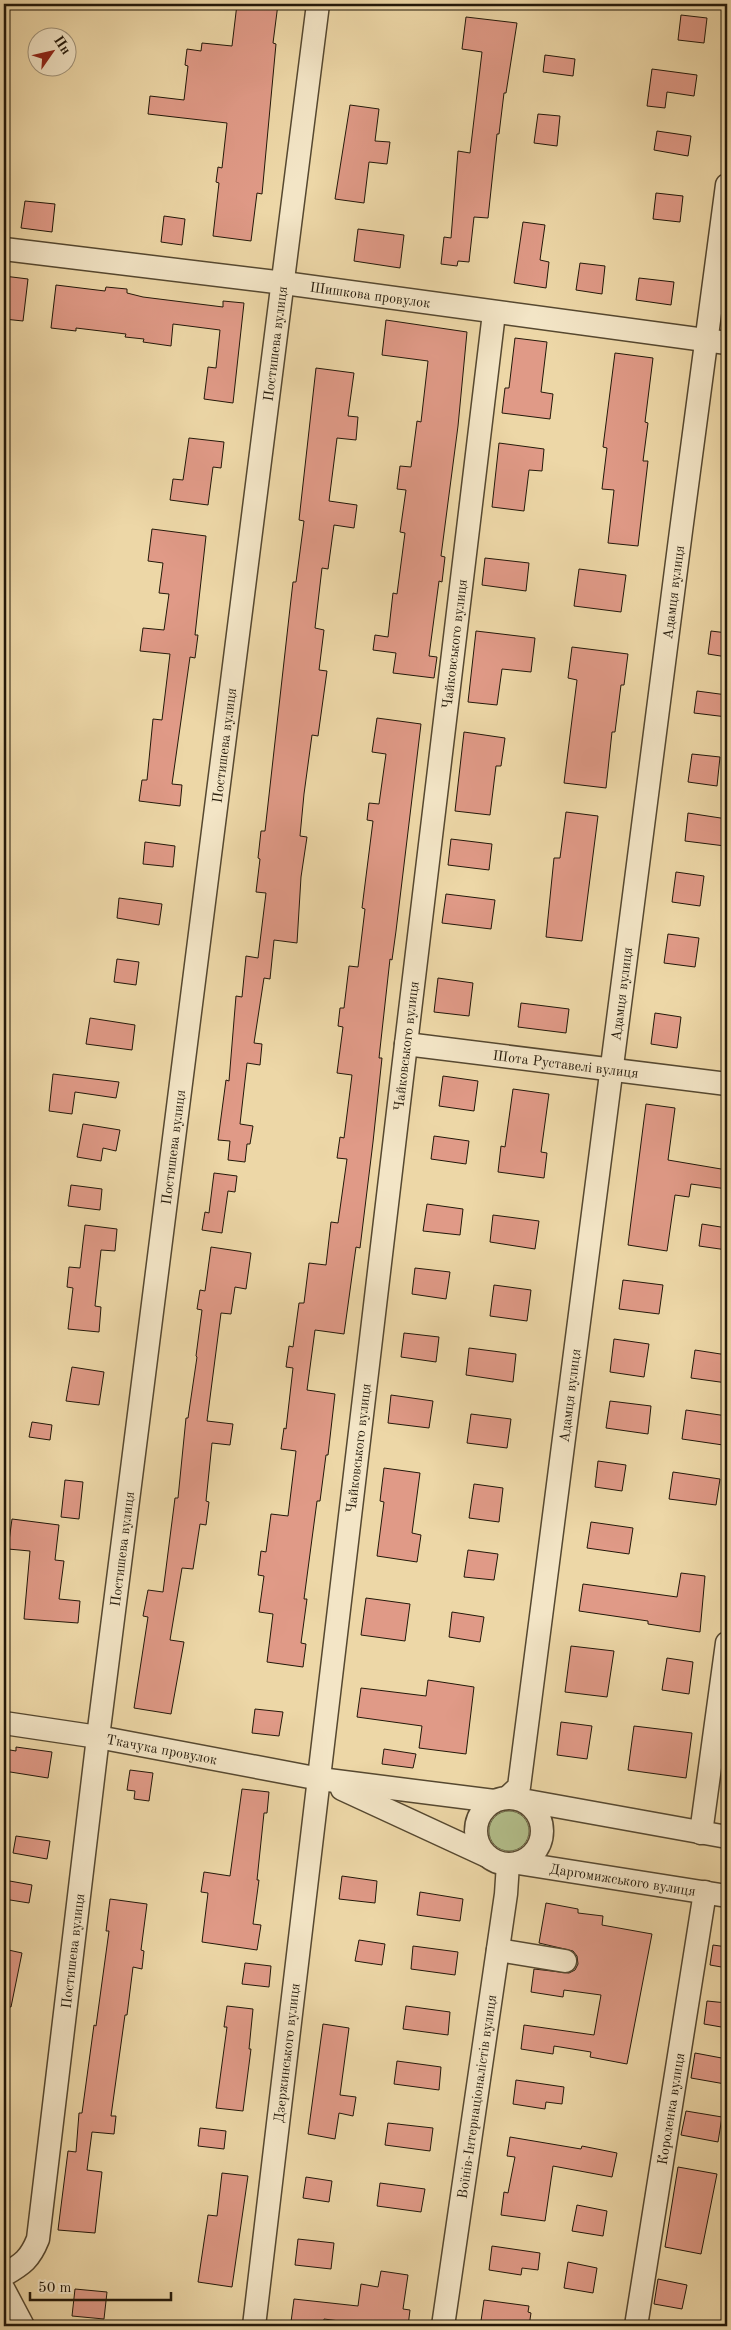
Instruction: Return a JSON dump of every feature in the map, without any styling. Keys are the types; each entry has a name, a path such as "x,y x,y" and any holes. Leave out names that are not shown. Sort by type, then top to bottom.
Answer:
{"street":[{"name":"Постишева вулиця","path":"4,2274 20,2266 31,2254 38,2239 98,1737 318,4"},
{"name":"Адамця вулиця","path":"507,1800 520,1787 613,1070 717,341 727,185"},
{"name":"Шишкова провулок","path":"4,249 284,283 494,313 717,341"},
{"name":"Чайковського вулиця","path":"320,1779 494,313"},
{"name":"Шота Руставелі вулиця","path":"406,1044 727,1084"},
{"path":"701,1833 727,1643"},
{"name":"Ткачука провулок","path":"4,1723 98,1737 320,1779"},
{"path":"320,1779 507,1800 727,1837"},
{"path":"320,1779 497,1862 513,1864 535,1852 540,1843 542,1833 537,1814 507,1800 485,1808 479,1816 476,1838 480,1848 487,1856"},
{"name":"Дзержинського вулиця","path":"254,2326 320,1779"},
{"name":"Даргомижського вулиця","path":"513,1864 727,1896"},
{"name":"Воїнів-Інтернаціоналістів вулиця","path":"443,2326 498,1950 513,1864"},
{"name":"Короленка вулиця","path":"636,2326 705,1892"},
{"path":"498,1950 564,1961"},
{"path":"4,2290 23,2326"}],"green space":[{"path":"513,1811 520,1814 526,1820 529,1831 528,1839 520,1848 513,1851 505,1851 498,1848 490,1839 489,1827 492,1820 501,1812"}],"building":[{"path":"237,4 278,4 273,43 276,44 262,194 257,193 251,241 213,236 219,183 216,182 218,167 222,168 227,123 148,114 150,96 184,100 188,66 185,65 187,49 201,51 202,43 232,46"},
{"path":"681,15 707,18 704,43 678,40"},
{"path":"466,17 517,23 506,93 504,93 499,134 497,134 488,218 474,217 469,262 458,261 457,266 441,264 444,237 451,238 458,151 470,153 482,52 462,49"},
{"path":"545,55 575,59 573,76 543,72"},
{"path":"652,69 697,75 694,96 667,92 665,108 647,106"},
{"path":"350,105 379,109 375,141 390,142 387,164 369,162 364,203 335,199"},
{"path":"538,114 560,116 557,146 534,143"},
{"path":"657,131 691,136 688,156 654,150"},
{"path":"656,193 683,196 680,222 653,219"},
{"path":"25,201 55,204 52,232 21,228"},
{"path":"164,216 185,219 182,245 161,242"},
{"path":"523,222 545,225 540,260 549,262 546,288 514,283"},
{"path":"358,229 404,235 400,268 354,261"},
{"path":"580,263 605,266 602,294 576,290"},
{"path":"4,276 28,279 23,321 4,319"},
{"path":"639,278 674,282 671,305 636,300"},
{"path":"56,285 105,291 106,287 127,289 127,293 143,297 223,307 223,301 244,303 233,403 204,399 208,367 216,368 220,330 173,324 171,346 143,342 144,339 125,337 126,334 76,328 76,331 51,328"},
{"path":"386,320 467,332 458,426 441,556 445,557 442,582 439,581 429,656 437,657 434,678 393,673 396,653 373,650 375,635 388,637 393,593 397,594 405,533 400,532 406,490 397,489 400,466 411,467 417,421 421,422 428,361 382,355"},
{"path":"515,338 547,342 541,392 553,394 550,419 502,413 505,388 509,388"},
{"path":"615,353 653,358 645,422 648,423 643,461 648,461 638,546 608,543 614,490 602,489 607,448 603,447"},
{"path":"316,368 354,373 348,416 358,417 356,440 337,438 329,501 357,505 354,528 334,525 328,569 322,568 315,628 324,630 319,670 327,671 318,736 312,735 304,794 300,836 307,837 301,877 297,943 274,940 270,979 264,978 254,1043 262,1044 260,1065 247,1063 240,1124 253,1126 250,1144 247,1144 245,1162 228,1160 230,1141 218,1140 226,1080 229,1081 236,996 242,997 246,956 258,958 266,893 256,892 260,859 258,858 261,831 265,831 293,582 296,582 304,521 299,520"},
{"path":"189,438 224,442 221,468 213,467 208,505 170,500 173,479 183,480"},
{"path":"499,443 544,449 542,471 529,470 524,511 492,507"},
{"path":"152,529 206,536 195,635 198,635 195,658 190,657 172,784 182,785 180,806 139,801 142,780 147,780 153,719 162,720 170,654 140,651 143,628 164,630 169,594 159,593 163,563 148,561"},
{"path":"485,558 529,563 526,591 482,585"},
{"path":"579,569 626,575 621,612 574,606"},
{"path":"476,631 535,638 531,672 502,669 497,705 468,702"},
{"path":"711,631 727,633 727,657 708,654"},
{"path":"572,647 628,654 624,685 621,685 615,732 612,732 606,788 564,783 577,680 568,678"},
{"path":"697,691 727,695 727,717 694,713"},
{"path":"377,718 421,724 396,931 392,960 390,959 379,1058 382,1058 360,1248 356,1247 344,1334 315,1330 307,1390 335,1394 328,1455 326,1455 320,1501 317,1501 304,1599 307,1599 301,1643 306,1644 303,1667 267,1662 273,1614 259,1612 264,1576 258,1575 261,1551 266,1552 271,1514 288,1516 296,1451 281,1449 284,1428 286,1429 293,1368 286,1367 289,1346 293,1347 299,1303 304,1303 309,1263 326,1265 331,1222 338,1223 347,1159 337,1158 340,1137 344,1138 352,1075 337,1073 343,1027 338,1026 340,1008 344,1008 349,966 358,967 365,909 362,908 373,821 367,820 369,803 379,804 386,754 372,752"},
{"path":"464,732 505,738 501,766 496,766 490,815 455,811"},
{"path":"692,754 720,757 717,786 688,782"},
{"path":"566,812 598,816 582,941 546,937 554,858 560,858"},
{"path":"688,813 727,819 725,846 685,841"},
{"path":"451,839 492,844 489,870 448,865"},
{"path":"145,842 175,846 173,867 143,864"},
{"path":"676,872 704,876 700,906 672,902"},
{"path":"446,894 495,900 491,929 442,923"},
{"path":"119,898 162,904 159,925 117,918"},
{"path":"668,934 699,938 695,967 664,963"},
{"path":"117,959 139,962 136,985 114,982"},
{"path":"438,978 473,983 469,1016 434,1012"},
{"path":"521,1003 569,1009 566,1033 518,1027"},
{"path":"655,1013 681,1017 677,1048 651,1044"},
{"path":"90,1018 135,1025 132,1050 86,1044"},
{"path":"53,1074 119,1082 116,1098 75,1092 72,1114 49,1111"},
{"path":"443,1076 478,1081 474,1111 439,1106"},
{"path":"513,1089 549,1094 541,1152 547,1153 544,1178 498,1172 501,1146 505,1147"},
{"path":"646,1104 675,1108 668,1160 727,1170 727,1189 691,1184 689,1197 675,1195 667,1251 628,1245"},
{"path":"83,1124 120,1130 116,1151 103,1148 101,1161 77,1157"},
{"path":"434,1136 469,1141 466,1164 431,1159"},
{"path":"214,1173 237,1176 235,1192 228,1191 222,1233 202,1230 205,1212 209,1213"},
{"path":"71,1185 102,1189 100,1210 68,1206"},
{"path":"427,1204 463,1209 460,1235 423,1231"},
{"path":"493,1215 539,1221 535,1249 490,1242"},
{"path":"702,1224 727,1228 727,1250 699,1246"},
{"path":"85,1225 117,1229 115,1251 101,1250 95,1306 101,1307 99,1332 68,1329 73,1288 67,1287 69,1267 80,1268"},
{"path":"211,1247 251,1253 246,1289 235,1287 231,1314 221,1313 207,1421 233,1424 230,1445 212,1443 206,1501 209,1502 206,1525 200,1524 193,1569 182,1568 170,1640 184,1642 171,1714 134,1708 148,1617 143,1616 148,1590 163,1592 175,1498 178,1498 186,1418 188,1418 197,1357 202,1310 197,1309 200,1290 205,1291"},
{"path":"415,1268 450,1272 446,1299 412,1294"},
{"path":"623,1280 663,1285 659,1314 619,1309"},
{"path":"494,1285 531,1290 527,1321 490,1316"},
{"path":"404,1333 439,1337 436,1362 401,1357"},
{"path":"614,1339 649,1344 644,1377 610,1372"},
{"path":"469,1348 516,1354 513,1382 466,1375"},
{"path":"695,1350 727,1355 727,1383 691,1378"},
{"path":"72,1367 104,1372 99,1405 66,1401"},
{"path":"391,1395 433,1401 429,1428 388,1423"},
{"path":"610,1401 651,1406 648,1434 606,1428"},
{"path":"686,1410 727,1416 723,1445 682,1439"},
{"path":"471,1414 511,1419 507,1448 467,1443"},
{"path":"32,1422 52,1425 50,1440 29,1437"},
{"path":"598,1461 626,1465 622,1491 595,1487"},
{"path":"384,1468 420,1473 412,1533 421,1535 417,1562 377,1556 384,1502 380,1501"},
{"path":"673,1472 720,1479 716,1505 669,1499"},
{"path":"65,1480 83,1482 79,1519 61,1517"},
{"path":"474,1484 503,1488 499,1522 469,1518"},
{"path":"12,1519 59,1525 55,1560 64,1561 59,1599 80,1601 78,1623 24,1619 30,1551 8,1549"},
{"path":"591,1522 633,1528 629,1554 587,1548"},
{"path":"468,1550 498,1554 494,1580 464,1577"},
{"path":"681,1573 705,1576 700,1632 648,1624 648,1621 579,1611 583,1584 677,1597"},
{"path":"366,1598 410,1604 405,1641 361,1635"},
{"path":"452,1612 484,1617 480,1642 449,1637"},
{"path":"571,1646 614,1651 607,1697 565,1692"},
{"path":"667,1658 693,1662 689,1694 662,1690"},
{"path":"428,1680 474,1687 466,1754 419,1748 422,1726 357,1717 361,1688 426,1696"},
{"path":"255,1709 283,1712 279,1736 252,1733"},
{"path":"561,1722 592,1726 587,1759 557,1755"},
{"path":"634,1726 692,1733 686,1778 628,1770"},
{"path":"16,1747 52,1752 48,1778 4,1771 4,1749 16,1751"},
{"path":"384,1749 416,1754 413,1768 382,1764"},
{"path":"130,1770 153,1773 149,1801 134,1799 135,1791 127,1790"},
{"path":"242,1789 269,1792 267,1813 264,1813 257,1880 259,1880 253,1924 261,1925 257,1950 202,1942 208,1893 201,1892 204,1872 230,1876"},
{"path":"16,1836 50,1841 47,1859 13,1853"},
{"path":"342,1876 377,1881 375,1903 339,1899"},
{"path":"4,1880 32,1885 29,1903 4,1899"},
{"path":"420,1892 463,1899 460,1921 417,1915"},
{"path":"110,1899 147,1904 141,1950 144,1951 142,1969 133,1967 111,2116 116,2116 114,2134 92,2132 87,2170 102,2172 95,2233 58,2230 68,2151 76,2152 79,2113 82,2113 94,2025 96,2026 109,1931 106,1931"},
{"path":"546,1903 578,1909 578,1913 603,1916 602,1925 652,1934 627,2064 590,2057 591,2052 554,2046 553,2054 521,2049 524,2025 594,2035 601,1995 564,1990 563,1997 531,1992 534,1969 569,1973 575,1970 578,1964 577,1956 573,1951 539,1943"},
{"path":"359,1940 385,1944 382,1965 355,1961"},
{"path":"713,1945 727,1947 727,1968 710,1965"},
{"path":"413,1946 458,1952 455,1975 411,1969"},
{"path":"4,1949 22,1953 11,2007 4,2006"},
{"path":"245,1963 271,1966 269,1987 242,1984"},
{"path":"707,2001 727,2003 727,2028 704,2024"},
{"path":"227,2006 253,2009 249,2049 251,2049 243,2111 216,2108 227,2027 224,2027"},
{"path":"406,2006 450,2012 448,2035 403,2029"},
{"path":"323,2024 349,2028 340,2095 356,2097 353,2116 339,2113 335,2139 308,2134"},
{"path":"695,2053 727,2059 725,2084 691,2078"},
{"path":"397,2061 441,2067 439,2090 394,2084"},
{"path":"516,2080 564,2087 562,2104 546,2102 545,2109 513,2104"},
{"path":"686,2111 722,2117 718,2142 681,2135"},
{"path":"388,2123 433,2128 430,2151 385,2145"},
{"path":"200,2128 226,2131 224,2149 198,2146"},
{"path":"510,2137 581,2149 582,2146 617,2153 612,2177 553,2166 545,2221 501,2215 504,2192 508,2193 515,2157 507,2156"},
{"path":"678,2167 717,2174 701,2254 665,2247"},
{"path":"222,2173 248,2176 232,2287 198,2282 208,2215 217,2216"},
{"path":"306,2177 332,2181 329,2202 303,2198"},
{"path":"380,2183 425,2189 421,2212 377,2206"},
{"path":"577,2205 607,2211 603,2236 572,2231"},
{"path":"298,2239 334,2243 331,2269 295,2265"},
{"path":"492,2246 540,2253 538,2270 522,2268 521,2275 489,2270"},
{"path":"568,2262 597,2268 593,2293 564,2288"},
{"path":"381,2271 408,2275 403,2309 410,2310 408,2326 363,2326 363,2324 324,2319 323,2326 291,2322 294,2299 358,2306 361,2284 378,2287"},
{"path":"658,2279 687,2285 682,2309 654,2304"},
{"path":"75,2289 107,2292 104,2319 72,2316"},
{"path":"484,2300 529,2306 528,2312 531,2313 529,2326 481,2321"}]}
